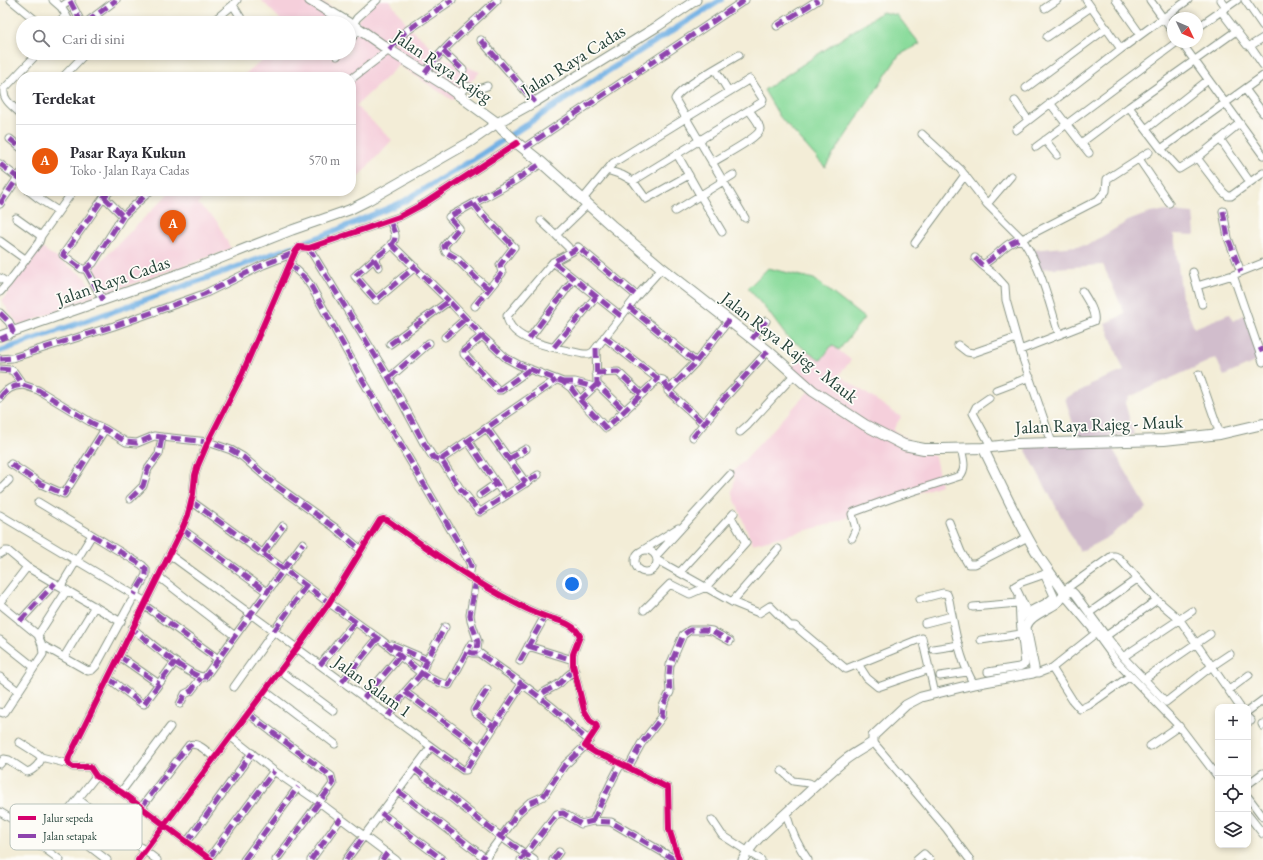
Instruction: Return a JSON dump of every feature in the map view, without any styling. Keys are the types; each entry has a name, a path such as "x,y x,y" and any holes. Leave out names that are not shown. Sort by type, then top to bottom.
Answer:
{"main road":[{"name":"Jalan Raya Rajeg","path":"310,0 337,16"},
{"name":"Jalan Raya Rajeg","path":"356,28 445,85 500,126 518,144"},
{"name":"Jalan Raya Rajeg - Mauk","path":"518,144 542,163 662,268 768,351 813,391 865,425 894,441 913,448 924,449 1164,440 1220,434 1263,424"}],"street":[{"path":"11,0 30,16"},
{"path":"53,0 61,7 66,15"},
{"path":"61,7 70,0 78,16"},
{"path":"95,16 116,0"},
{"path":"356,20 377,0"},
{"path":"425,73 466,28 497,0"},
{"name":"Jalan Raya Cadas","path":"0,337 13,331 196,268 368,201 500,126 535,102 658,26 696,0"},
{"path":"0,359 12,358 99,331 196,297 263,265 291,254 302,247 308,248 400,217 425,203 745,0"},
{"path":"777,26 818,0"},
{"path":"1045,8 1057,0"},
{"path":"1086,0 1121,48"},
{"path":"1116,0 1140,34"},
{"path":"1150,0 1167,24"},
{"path":"1016,130 1121,48 1188,0"},
{"path":"1221,0 1224,9 1236,31 1244,42 1250,46 1263,65"},
{"path":"1203,24 1237,0"},
{"path":"1245,0 1263,26"},
{"path":"356,75 389,50 405,32 447,2"},
{"path":"219,16 235,3 241,16"},
{"path":"1047,38 1091,7"},
{"path":"1026,88 1107,28"},
{"path":"1081,143 1128,107 1236,31"},
{"path":"1250,46 1263,38"},
{"path":"481,40 535,102"},
{"path":"1036,147 1169,48"},
{"path":"1185,48 1263,155"},
{"path":"444,51 463,70"},
{"path":"740,55 715,69 676,95 675,99 676,104 700,141 722,182 745,218"},
{"path":"20,72 31,60"},
{"path":"68,72 79,60"},
{"path":"715,69 730,92"},
{"path":"16,76 4,89 3,94 16,109"},
{"path":"1161,149 1263,76"},
{"path":"556,236 585,202 607,170 618,160 749,79 751,80 763,101 633,181"},
{"path":"1146,129 1208,80"},
{"path":"458,96 466,86 476,90 487,86"},
{"path":"1245,89 1263,113"},
{"path":"1015,101 1028,120"},
{"path":"1050,103 1089,154"},
{"path":"1128,107 1179,169 1197,158 1240,123"},
{"path":"712,163 753,138 758,132 759,126 749,110"},
{"path":"922,134 965,175 987,204 1022,239 1030,250 1059,334"},
{"path":"10,139 16,144"},
{"path":"1220,139 1250,182"},
{"path":"1045,140 1057,155"},
{"path":"982,266 989,262 1014,240 1022,239 1098,200 1106,191 1107,179 1139,160 1149,152"},
{"path":"677,154 722,232"},
{"path":"1197,158 1223,192 1228,196 1231,196 1263,173"},
{"path":"1139,160 1168,203"},
{"path":"489,289 456,258 446,252 444,246 459,228 449,217 514,181 542,163"},
{"path":"0,164 16,174"},
{"path":"607,170 622,175 633,181 646,199 689,175"},
{"path":"675,210 732,175"},
{"path":"915,243 965,175"},
{"path":"987,204 1011,176"},
{"path":"0,204 2,196 16,180"},
{"path":"35,196 58,211"},
{"path":"0,292 39,242 41,236 69,196"},
{"path":"86,269 93,263 123,216 145,196"},
{"path":"103,300 86,269 82,269 63,255 104,197 123,216"},
{"path":"474,204 514,247 500,265 502,273 476,306"},
{"path":"1223,211 1228,238 1241,272"},
{"path":"16,218 41,236"},
{"path":"390,220 395,236 391,244 355,276 376,300 415,267"},
{"path":"541,221 568,247"},
{"path":"0,241 25,259"},
{"path":"391,244 482,336 506,358 519,365 559,381 571,388 606,428 658,378"},
{"path":"637,296 578,247 573,252 553,262 507,316 508,321 514,330 538,344 583,354 592,353 637,296 662,268"},
{"path":"308,248 388,378 425,445 433,457 442,461 459,487 480,512 538,475"},
{"path":"69,764 69,757 182,529 194,494 194,475 208,442 239,381 295,252"},
{"path":"975,258 1005,286 1006,300 1016,338 1052,444"},
{"path":"374,259 379,267"},
{"path":"553,262 621,316"},
{"path":"1197,286 1233,275 1263,263"},
{"path":"290,264 311,286 362,379 472,566 470,614 471,622 478,642 477,650 479,653"},
{"path":"1193,272 1202,304"},
{"path":"1233,275 1261,350 1263,362"},
{"path":"0,278 8,283"},
{"path":"529,339 574,279"},
{"path":"1020,350 1094,321 1095,317 1082,291"},
{"path":"554,347 596,296"},
{"path":"390,344 449,301"},
{"path":"629,307 696,362"},
{"path":"0,313 6,318 13,331"},
{"path":"446,337 465,319"},
{"path":"668,391 696,362 729,320"},
{"path":"752,339 766,321"},
{"path":"482,336 464,353 498,390 501,390 530,369"},
{"path":"604,337 662,380 668,388 668,391 704,424"},
{"path":"958,345 970,354 1016,338"},
{"path":"388,378 429,343"},
{"path":"580,400 595,385 596,348"},
{"path":"693,437 731,391 768,351"},
{"path":"0,369 6,369 14,372 23,385"},
{"path":"596,373 618,372 642,394"},
{"path":"1199,374 1220,434"},
{"path":"740,432 794,375"},
{"path":"996,390 1030,377"},
{"path":"442,461 443,458 559,381 595,385 625,410"},
{"path":"0,398 5,391 11,387 23,385 38,390 126,442 137,443 154,436 208,442 231,450 243,457 274,484 334,527 361,550"},
{"path":"989,398 976,407 973,413 1010,504 1047,573 1054,596 1051,600 1027,611 1020,620"},
{"path":"11,464 41,484 64,494 104,429"},
{"path":"487,429 526,483"},
{"path":"130,499 143,486 148,469 159,454 162,437"},
{"path":"468,441 505,496"},
{"path":"852,538 856,529 852,514 854,512 960,476 963,472 964,464 960,448"},
{"path":"509,460 526,449"},
{"path":"686,522 638,553 635,559 635,565 639,570 645,572 652,571 656,566 657,558 686,522 730,475"},
{"path":"0,489 9,480"},
{"path":"480,495 497,483"},
{"path":"191,501 380,640 421,674 448,685 469,647 472,653 479,653 522,684 558,712 580,734 590,740"},
{"path":"38,502 142,565 146,569 146,575 94,669 85,670 42,645"},
{"path":"0,515 77,561 133,598 145,603 218,658"},
{"path":"644,610 670,584 690,594 706,587 746,543 732,515 680,572"},
{"path":"138,860 297,648 329,603 380,520 383,519 387,520 472,578 521,606 565,623 578,631 580,636 573,660 575,671 584,710 590,720 596,724 597,728 585,746 564,766 542,798 529,803 517,814 485,859 398,791"},
{"path":"950,522 961,552 968,564 975,564 1028,537"},
{"path":"263,553 283,526"},
{"path":"182,529 268,592"},
{"path":"20,621 58,585 77,561 92,535"},
{"path":"180,704 185,694 191,691 201,678 206,676 285,570 303,543"},
{"path":"732,602 778,549"},
{"path":"643,550 650,550 657,558 732,602 759,613 770,606 790,626 796,626 846,669 922,638 935,694"},
{"path":"0,554 8,551 28,567 120,622"},
{"name":"Jalan Salam 1","path":"170,555 463,770 466,770 480,748"},
{"path":"1033,673 1027,624 1031,619 1056,604 1064,593 1109,557 1114,556 1119,558 1157,600 1180,620 1238,704"},
{"path":"0,712 5,712 43,654 42,645 38,635 0,603 28,567"},
{"path":"1047,573 1096,633 1117,662 1179,726 1217,776"},
{"path":"1027,611 1019,599 1015,588 1016,585 1047,573"},
{"path":"159,577 235,636"},
{"path":"1089,613 1137,579"},
{"path":"234,687 306,586"},
{"path":"38,635 68,590"},
{"path":"1064,593 1073,592 1106,636 1166,702 1230,654"},
{"path":"920,599 943,593 947,594 949,597 952,616 967,672 974,684"},
{"path":"973,607 1019,599"},
{"path":"988,672 1023,666 1025,664 1021,634 1019,599"},
{"path":"1106,636 1157,600"},
{"path":"64,657 94,606"},
{"path":"1124,657 1192,611"},
{"path":"520,661 545,616"},
{"path":"925,623 952,616"},
{"path":"320,665 355,622"},
{"path":"388,716 405,692 421,674 445,627"},
{"path":"132,628 175,662 201,678"},
{"path":"628,768 641,744 662,717 663,706 670,692 670,665 684,635 690,630 705,630 712,631 730,641"},
{"path":"743,860 760,836 814,786 913,701 921,697 974,684 1039,673 1052,668 1096,633"},
{"path":"981,640 1021,634"},
{"path":"1144,679 1210,634"},
{"path":"0,640 34,667"},
{"path":"380,640 427,660"},
{"path":"342,682 380,640"},
{"path":"933,649 960,645"},
{"path":"528,646 573,660"},
{"path":"119,656 159,684"},
{"path":"364,698 400,656"},
{"path":"108,678 142,704 146,702 175,662"},
{"path":"858,664 867,678 878,687 930,669"},
{"path":"1052,668 1073,701 1080,709 1089,705 1130,676"},
{"path":"280,671 334,711"},
{"path":"543,693 558,685 570,673 575,671"},
{"path":"940,676 967,672"},
{"path":"1229,690 1249,675"},
{"path":"0,677 18,691"},
{"path":"405,692 480,748 522,684"},
{"path":"487,690 474,710 475,713 494,727"},
{"path":"265,691 335,744"},
{"path":"1251,709 1263,700"},
{"path":"248,714 331,776 332,784 276,860"},
{"path":"1150,746 1179,726"},
{"path":"121,792 170,728"},
{"path":"875,735 970,860"},
{"path":"230,736 274,771 341,818 396,860"},
{"path":"19,742 41,757 69,764 73,767 90,767 96,776 121,792 136,804"},
{"path":"142,807 189,744 197,744 215,758"},
{"path":"585,746 596,754 608,757 666,786 669,790 669,829 679,860"},
{"path":"346,860 430,747"},
{"path":"187,842 252,753"},
{"path":"0,764 2,761 6,760 29,772 41,760 41,757"},
{"path":"521,860 557,814 563,813 581,824 588,824 592,821 610,782 621,764"},
{"path":"414,768 501,837 534,860"},
{"path":"142,809 210,859 274,771"},
{"path":"782,771 793,781 809,783 814,786"},
{"path":"1251,782 1263,773"},
{"path":"74,804 96,776"},
{"path":"244,860 298,788"},
{"path":"78,799 84,804"},
{"path":"1251,801 1263,817"},
{"path":"0,812 10,818"},
{"path":"381,813 443,860"},
{"path":"786,813 791,831 808,860"},
{"path":"311,860 341,818"},
{"path":"712,820 722,835 761,860"},
{"path":"1251,820 1263,834"},
{"path":"592,821 611,822 676,860"},
{"path":"142,849 157,860"},
{"path":"46,850 60,860"},
{"path":"94,850 107,860"},
{"path":"553,860 559,852"},
{"path":"382,860 387,853"},
{"path":"917,860 924,854 930,860"}],"shaded area":[{"path":"261,0 318,0 346,16 277,16"},
{"path":"376,0 389,0 411,29 444,58 480,72 452,100 399,65 356,106 356,72 248,72 262,61 356,60 356,22"},
{"path":"356,106 392,140 356,180"},
{"path":"166,196 197,196 201,200 198,204 216,220 231,249 101,295 90,272"},
{"path":"1168,211 1193,213 1195,235 1174,234 1182,297 1194,328 1229,314 1233,321 1244,315 1261,359 1224,376 1216,358 1129,397 1125,403 1134,435 1109,436 1114,451 1147,508 1108,537 1080,552 1021,441 1077,437 1065,398 1090,386 1090,384 1124,371 1105,323 1125,314 1103,265 1038,269 1032,250 1088,245 1128,221 1149,213"},
{"path":"39,246 85,277 95,296 19,326 2,301"},
{"path":"832,345 851,360 839,375 901,417 893,430 935,457 941,485 827,525 752,544 732,492 735,479 732,473 809,391 786,374 806,350 821,360"}],"green space":[{"path":"882,12 897,15 920,44 899,55 825,167 780,117 764,90"},
{"path":"768,268 814,279 864,318 839,350 832,345 821,360 787,337 748,288"}],"waterway":[{"path":"0,351 328,234 403,202 482,154 600,76 721,0"}],"marked path":[{"path":"95,16 116,0"},
{"path":"389,50 405,32 452,0"},
{"path":"425,73 441,53 497,0"},
{"path":"524,148 745,0"},
{"path":"777,26 818,0"},
{"path":"70,1 78,16"},
{"path":"481,40 535,102"},
{"path":"443,51 463,70"},
{"path":"10,139 16,144"},
{"path":"489,289 456,258 446,252 444,246 459,228 449,217 514,181 542,163"},
{"path":"0,164 16,176"},
{"path":"0,204 16,180"},
{"path":"105,196 63,255 82,269 86,269 93,263 123,216"},
{"path":"104,197 123,216 145,196"},
{"path":"474,204 514,247 500,265 502,273 475,306"},
{"path":"1223,211 1228,238 1241,272"},
{"path":"379,267 374,259 384,252 395,239 390,220"},
{"path":"975,258 982,265 1006,246 1016,240 1022,239"},
{"path":"391,244 449,301"},
{"path":"621,316 553,262 578,247 637,296"},
{"path":"309,248 389,378 425,445 433,457 442,461 459,487 480,512 538,475"},
{"path":"0,359 12,358 114,326 204,294 263,265 294,254"},
{"path":"374,259 355,276 376,300 415,267"},
{"path":"290,264 311,286 362,379 468,559 471,566 469,577"},
{"path":"86,269 103,300"},
{"path":"529,339 574,279"},
{"path":"554,347 596,297"},
{"path":"390,344 449,301 482,336 506,358 519,365 563,382 571,388 580,400 597,384"},
{"path":"629,307 696,362 668,391"},
{"path":"0,313 9,322 13,331 9,335 0,339"},
{"path":"445,337 465,319"},
{"path":"696,362 729,320"},
{"path":"752,339 766,321"},
{"path":"482,336 464,351 464,354 498,390 501,390 530,369"},
{"path":"604,337 658,379 663,380 668,388 668,391 704,424"},
{"path":"389,378 429,343"},
{"path":"596,348 597,384 625,411"},
{"path":"1259,351 1263,349"},
{"path":"693,437 722,401 768,351"},
{"path":"0,369 11,370 23,385 38,390 126,442 137,443 154,436 208,442 231,450 243,457 274,484 334,527 361,550"},
{"path":"596,373 618,372 641,394"},
{"path":"580,400 606,428 658,379"},
{"path":"442,461 443,458 556,380"},
{"path":"563,382 575,382 594,387"},
{"path":"0,398 10,388 23,385"},
{"path":"11,464 41,484 64,494 105,429"},
{"path":"487,429 526,483"},
{"path":"130,499 143,486 148,469 159,454 162,437"},
{"path":"468,441 505,496"},
{"path":"509,459 526,449"},
{"path":"480,495 497,483"},
{"path":"191,501 381,640 413,667 430,678 449,685 471,644"},
{"path":"263,553 283,526"},
{"path":"182,529 267,592"},
{"path":"92,535 142,565 146,569 146,575 134,595"},
{"path":"131,631 132,628 168,657 190,672 198,676 205,677 303,543"},
{"path":"476,580 470,615 478,642 477,650 479,653"},
{"path":"20,621 55,583"},
{"path":"274,631 306,586"},
{"path":"144,605 218,659"},
{"path":"520,661 545,616"},
{"path":"320,665 355,622"},
{"path":"388,716 405,692 421,674 445,627"},
{"path":"628,768 641,744 662,717 663,706 670,692 670,665 683,635 690,630 705,630 712,631 730,641"},
{"path":"342,682 378,638"},
{"path":"392,645 427,660"},
{"path":"528,646 573,660"},
{"path":"468,651 472,653 479,653 518,681 557,711 576,730 590,740"},
{"path":"119,656 159,684"},
{"path":"364,698 400,656"},
{"path":"108,678 144,704 175,662"},
{"path":"543,693 575,671"},
{"path":"180,704 185,694 191,691 201,678"},
{"path":"431,747 463,770 466,770 522,684"},
{"path":"487,690 474,710 475,713 494,727"},
{"path":"405,692 480,748"},
{"path":"248,714 331,776 333,784 276,860"},
{"path":"142,807 185,749 192,744"},
{"path":"501,837 517,814 529,803 542,798 564,766 585,746"},
{"path":"187,842 252,753"},
{"path":"593,821 621,764"},
{"path":"415,769 501,837 534,860"},
{"path":"209,858 274,771"},
{"path":"244,860 298,787"},
{"path":"398,791 485,858"},
{"path":"381,813 443,860"},
{"path":"521,860 557,814 563,813 581,824 593,821 611,822 676,860"},
{"path":"311,860 341,818"},
{"path":"346,860 364,836"},
{"path":"553,860 559,852"},
{"path":"382,860 387,853"}],"cycle path":[{"path":"137,804 96,776 90,767 73,767 70,765 68,762 69,757 182,529 188,515 198,465 239,381 295,252 299,247 309,248 399,217 425,203 517,143"},
{"path":"138,860 297,648 329,603 380,520 383,519 387,520 452,565 503,597 544,616 566,623 574,628 580,636 573,654 573,665 584,710 590,720 596,724 597,728 585,746 596,753 608,757 668,788 669,829 679,860"},
{"path":"142,808 211,860"}],"place":[{"name":"Pasar Raya Kukun","path":"173,243"}]}
